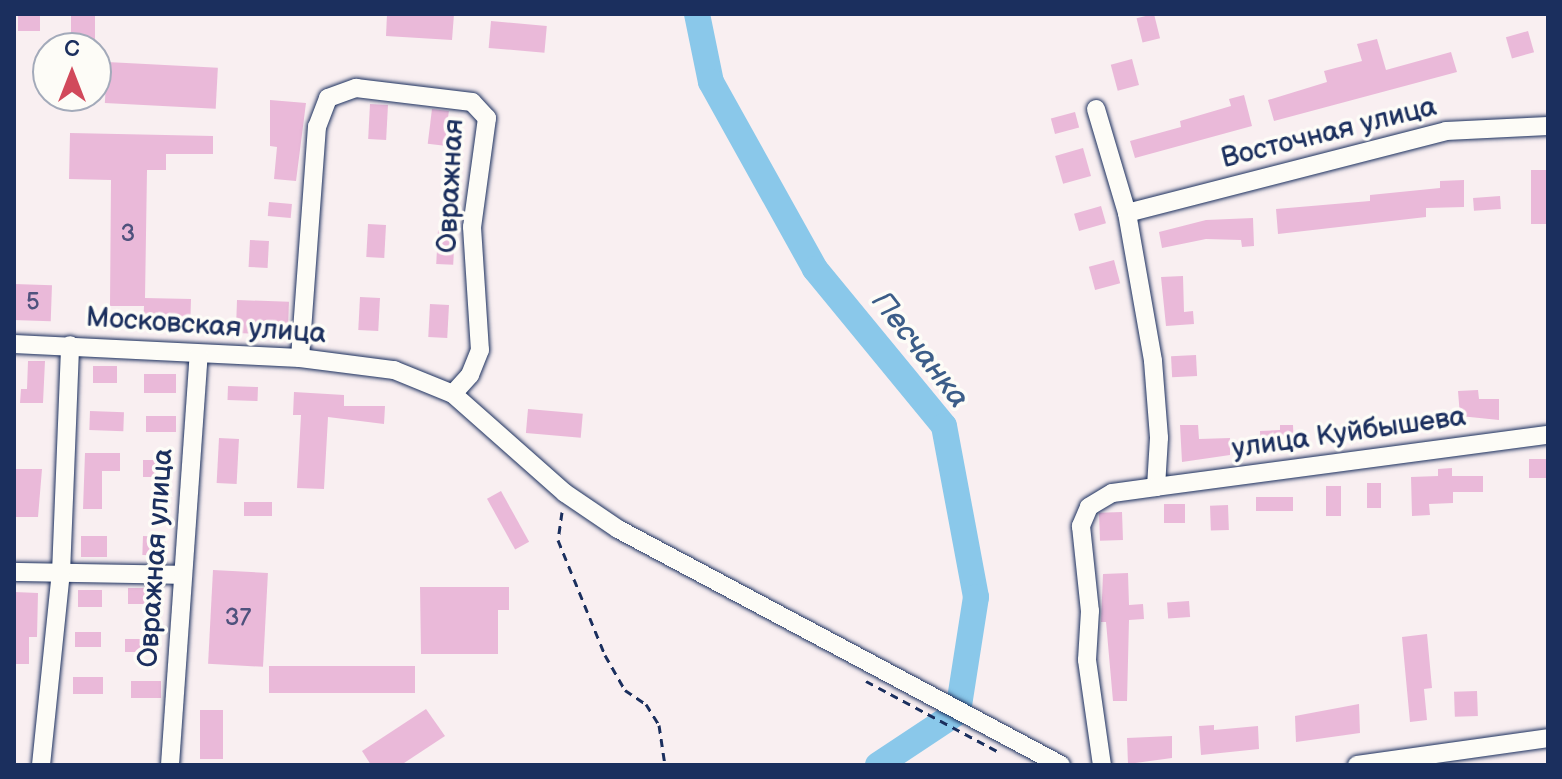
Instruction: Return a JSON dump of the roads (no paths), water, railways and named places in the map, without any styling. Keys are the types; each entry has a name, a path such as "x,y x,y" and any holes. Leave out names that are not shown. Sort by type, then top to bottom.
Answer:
{"street":[{"name":"Овражная","path":"300,358 317,127 328,98 356,88 472,102 487,118 472,227 480,350 470,375 453,394"},
{"path":"1096,109 1127,213 1153,361 1159,438 1156,487"},
{"name":"Восточная улица","path":"1127,213 1446,131 1548,126"},
{"name":"Московская улица","path":"14,344 300,358 394,370 453,394 565,493 687,569 1061,765"},
{"path":"41,765 61,573 70,345"},
{"name":"Овражная улица","path":"170,765 199,355"},
{"name":"улица Куйбышева","path":"1102,765 1087,660 1090,611 1081,526 1089,507 1112,493 1548,435"},
{"path":"14,572 182,575"},
{"path":"1357,765 1548,738"}],"waterway":[{"name":"Песчанка","path":"697,14 711,82 815,269 944,426 976,597 958,712 878,765"}]}
